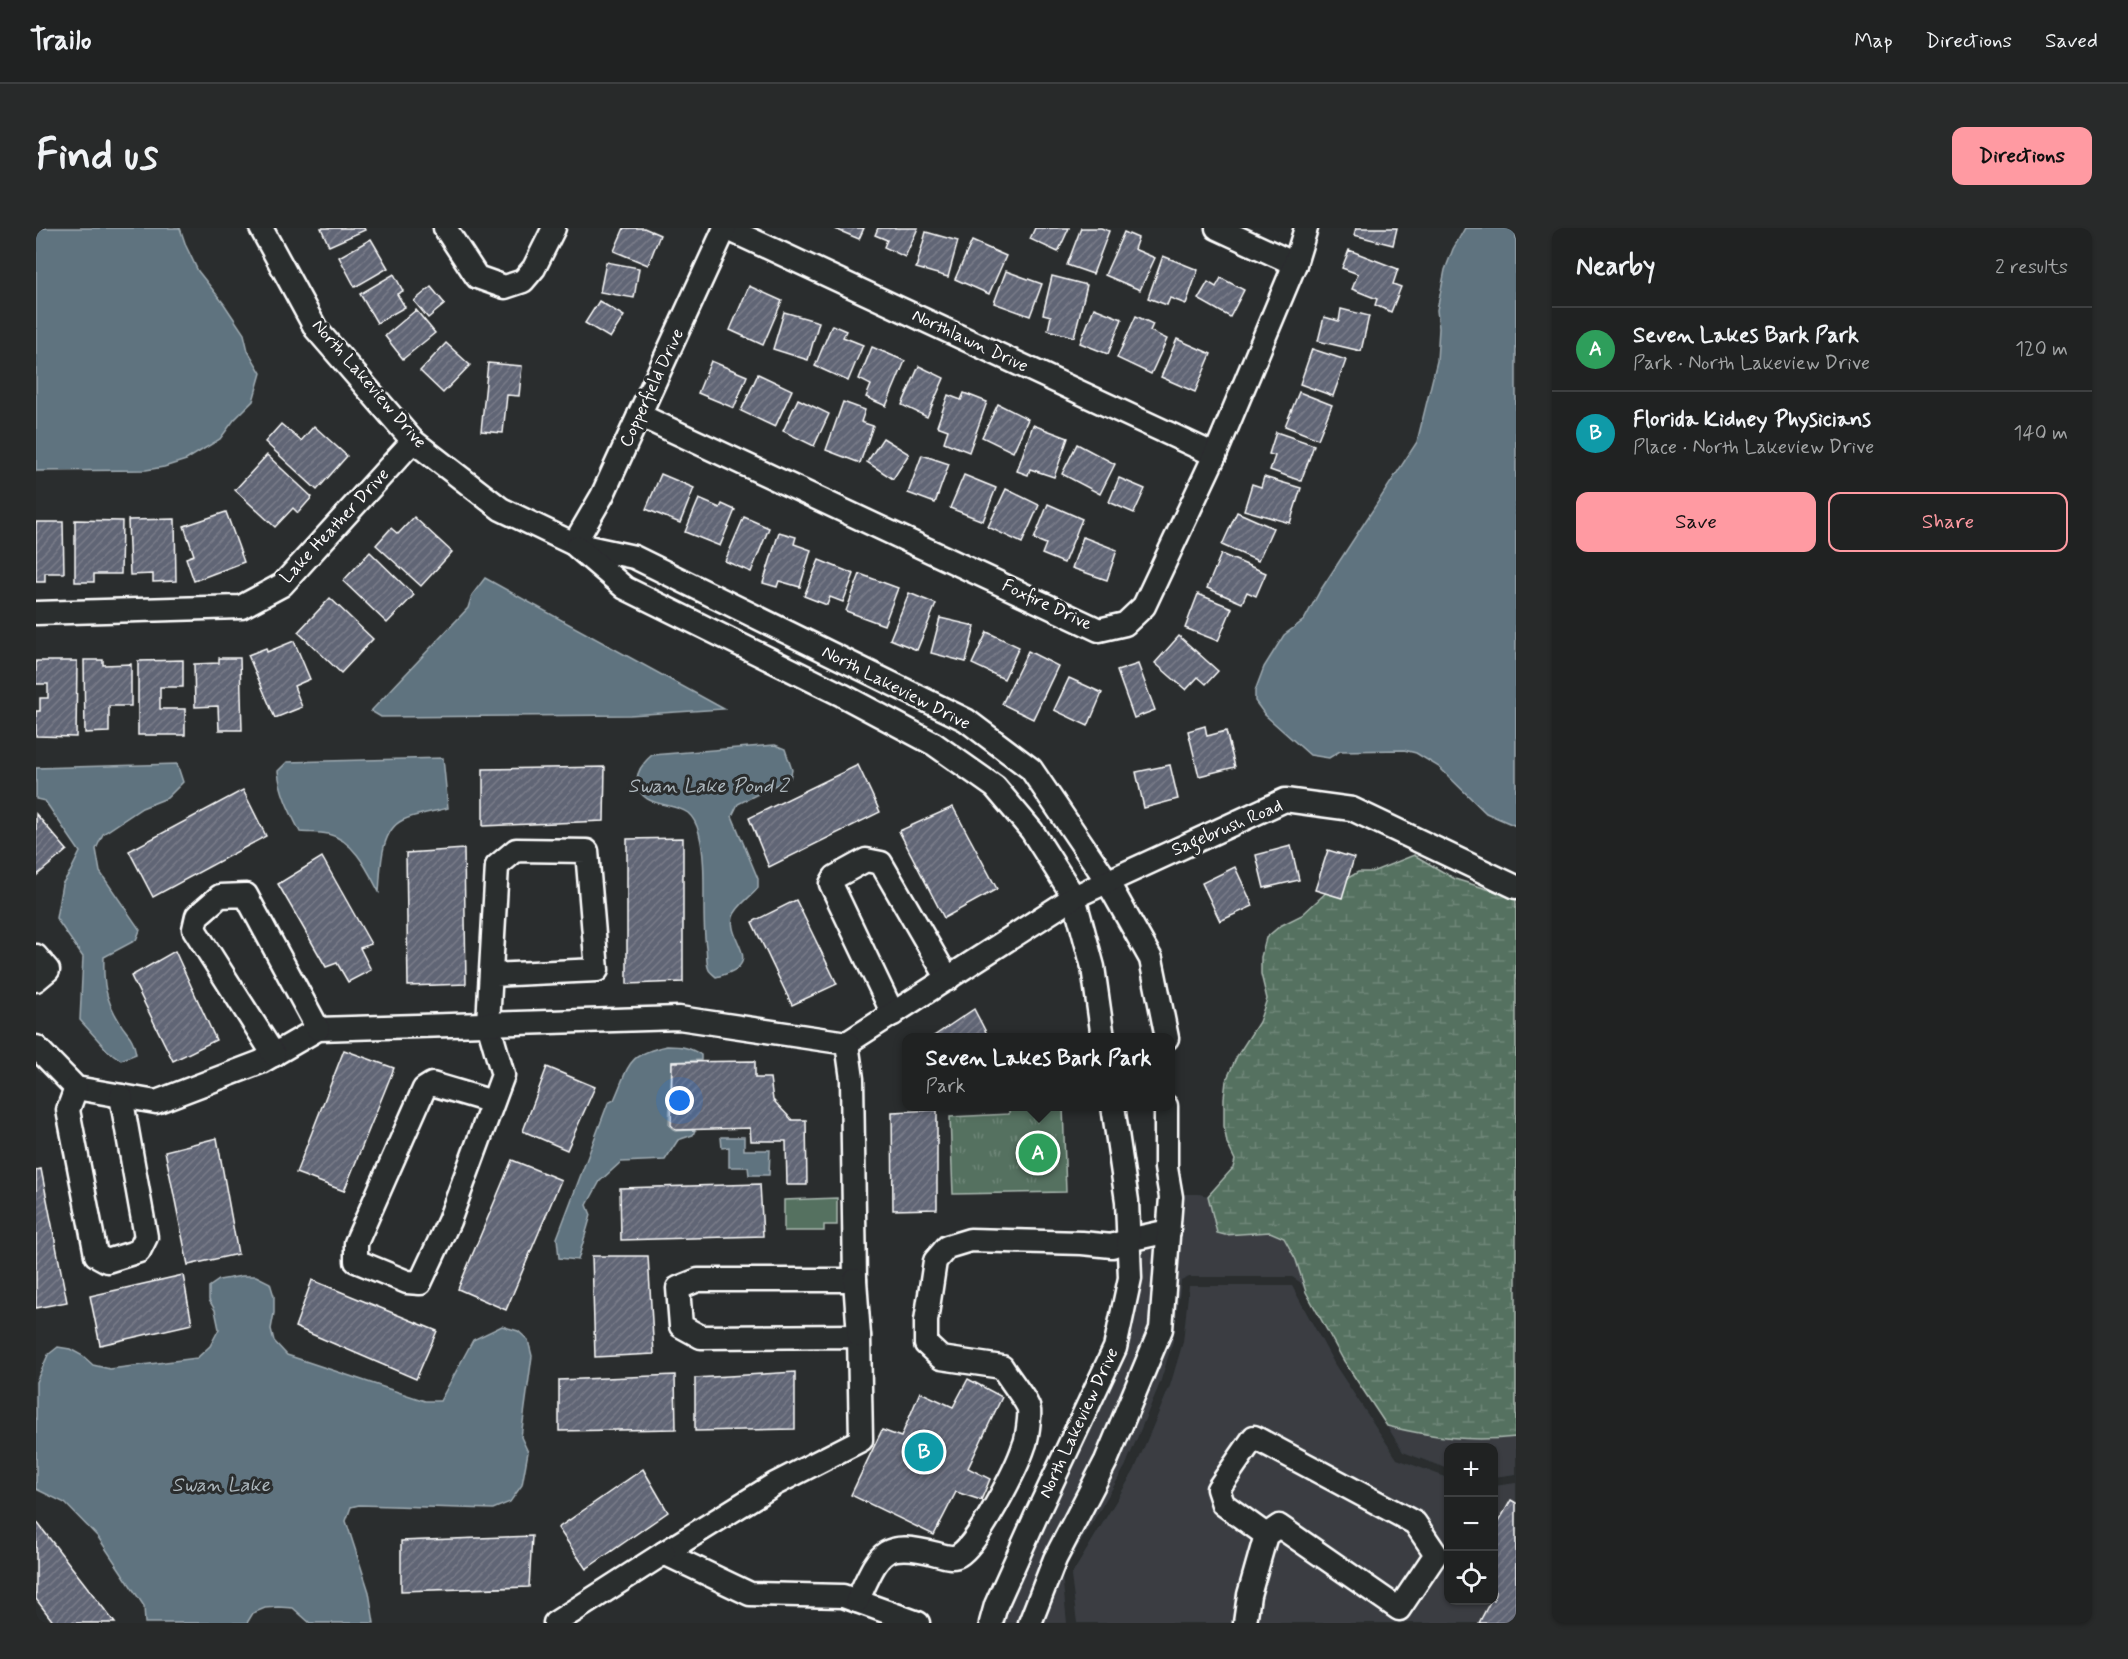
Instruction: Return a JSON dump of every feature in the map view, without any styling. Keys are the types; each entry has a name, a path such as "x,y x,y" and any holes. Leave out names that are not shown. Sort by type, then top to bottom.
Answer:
{"street":[{"name":"North Lakeview Drive","path":"261,228 316,329 413,441 501,509 574,544 634,557 966,720 1032,769 1107,881 1150,959 1166,1033"},
{"path":"445,228 477,277 505,287 523,281 534,268 554,228"},
{"name":"Copperfield Drive","path":"574,544 602,496 726,228"},
{"name":"Northlawn Drive","path":"726,228 1215,455"},
{"path":"1216,228 1295,264"},
{"name":"Foxfire Drive","path":"639,415 1099,630 1125,624 1144,606 1215,455 1295,264 1306,228"},
{"name":"Lake Heather Drive","path":"36,614 241,608 282,585 413,441"},
{"name":"North Lakeview Drive","path":"574,544 625,588 842,695 934,744 995,788 1032,831 1074,897 1092,967 1102,1033"},
{"path":"842,695 856,667"},
{"name":"Sagebrush Road","path":"847,1043 1074,897 1285,800 1352,809 1516,886"},
{"path":"491,975 597,970 587,852 516,850 497,866 488,1023 503,1075 494,1102 449,1221 420,1282 407,1282 356,1261 356,1243 424,1089 432,1084 494,1102"},
{"path":"893,1014 831,884 835,877 866,861 881,863 948,979"},
{"path":"274,1055 194,928 197,916 220,896 246,895 318,1029"},
{"path":"36,956 48,970 36,980"},
{"path":"36,1047 76,1088 156,1102 261,1062 318,1029 679,1018 847,1043 852,1079 855,1280 859,1335 861,1440 775,1484 555,1623"},
{"path":"76,1088 68,1110 96,1255 107,1261 139,1251 146,1237 121,1096"},
{"name":"North Lakeview Drive","path":"990,1623 1031,1526 1115,1348 1130,1278 1127,1201 1114,1111"},
{"name":"North Lakeview Drive","path":"1029,1623 1055,1559 1106,1461 1161,1329 1171,1197 1166,1168 1166,1111"},
{"path":"857,1601 876,1560 888,1551 914,1548 945,1557 957,1556 966,1550 985,1526 1025,1445 1029,1409 1002,1367 941,1359 926,1344 926,1321 935,1261 947,1246 970,1240 1112,1246 1169,1231"},
{"path":"855,1280 698,1280 678,1288 681,1326 701,1337 859,1335"},
{"path":"1245,1623 1249,1595 1266,1535 1279,1526 1399,1609 1436,1554 1415,1523 1254,1437 1218,1488 1223,1504 1266,1535"},
{"path":"664,1553 750,1594 843,1596 918,1623"}],"shaded area":[{"path":"1182,1194 1208,1196 1217,1233 1239,1235 1270,1232 1284,1237 1296,1260 1306,1292 1300,1282 1292,1277 1189,1277 1181,1281 1173,1341 1160,1383 1125,1467 1062,1574 1067,1623 1042,1623 1066,1562 1172,1333 1179,1239 1182,1238 1180,1230"},
{"path":"1156,1244 1150,1327 1095,1457 1044,1555 1017,1623 1003,1623 1007,1608 1047,1519 1126,1352 1141,1279 1144,1247"},
{"path":"1189,1286 1292,1286 1335,1365 1397,1459 1444,1477 1444,1605 1498,1605 1498,1485 1516,1483 1516,1623 1077,1623 1071,1576 1134,1471 1170,1386 1183,1342"},
{"path":"1387,1426 1429,1436 1489,1440 1516,1437 1516,1474 1498,1476 1498,1443 1444,1443 1444,1467 1403,1452"}],"green space":[{"path":"1414,855 1455,879 1516,898 1516,1437 1451,1438 1387,1426 1344,1361 1306,1292 1296,1260 1284,1238 1270,1232 1225,1235 1217,1233 1208,1196 1233,1168 1235,1160 1227,1143 1224,1126 1226,1081 1237,1056 1259,1022 1267,999 1261,974 1261,957 1266,938 1280,926 1302,915 1330,889 1358,872 1372,872"},
{"path":"1009,1111 1063,1111 1066,1192 953,1194 950,1117 1009,1114"},
{"path":"837,1198 837,1225 824,1225 824,1231 784,1231 784,1200"}],"water":[{"path":"36,228 180,228 198,271 244,334 248,351 261,373 253,401 234,420 220,439 186,460 164,467 146,470 36,471"},
{"path":"1465,228 1516,228 1516,826 1486,813 1439,767 1416,753 1404,750 1340,751 1329,758 1310,755 1265,715 1255,701 1255,691 1264,667 1284,635 1304,620 1320,591 1417,442 1437,361 1439,328 1437,310 1445,270 1453,249"},
{"path":"485,578 724,709 630,715 381,717 371,711 468,608 472,595"},
{"name":"Swan Lake Pond 2","path":"775,745 785,749 792,770 790,778 738,804 732,816 758,879 758,888 740,905 733,917 735,935 743,959 740,966 716,977 709,970 707,962 702,846 697,827 694,819 681,809 650,801 644,797 639,791 637,782 639,770 652,755"},
{"path":"443,758 448,808 413,816 395,825 385,842 379,892 353,849 337,837 328,834 300,832 283,795 278,771 287,762"},
{"path":"177,764 183,782 167,798 142,808 103,834 96,849 100,872 140,930 136,940 104,957 108,997 119,1021 131,1039 136,1054 121,1060 107,1050 80,1020 83,957 56,918 62,884 80,852 45,801 36,799 36,768"},
{"path":"667,1046 693,1050 701,1055 701,1060 672,1062 669,1125 675,1131 695,1130 693,1135 678,1140 665,1160 621,1162 600,1181 587,1205 591,1215 578,1260 559,1258 557,1238 608,1103 614,1100 627,1069 636,1058 654,1049"},
{"path":"721,1137 744,1137 744,1150 770,1150 769,1175 749,1175 748,1167 729,1167 729,1147 722,1148"},
{"name":"Swan Lake","path":"256,1276 270,1283 274,1296 271,1329 274,1341 287,1355 425,1401 440,1401 473,1340 502,1326 518,1331 528,1340 532,1356 521,1437 528,1452 522,1485 510,1502 493,1509 359,1505 351,1507 346,1521 369,1592 374,1623 310,1623 293,1608 278,1607 265,1608 253,1613 247,1623 145,1623 144,1606 98,1537 65,1503 36,1489 36,1382 48,1355 58,1347 70,1349 93,1365 110,1369 197,1358 210,1346 219,1329 215,1310 209,1300 209,1287 219,1280"}],"building":[{"path":"321,228 364,228 365,230 329,246"},
{"path":"624,228 644,228 660,235 648,265 614,251"},
{"path":"833,228 864,228 859,239"},
{"path":"878,228 918,228 905,257 884,247 887,240 875,235"},
{"path":"1035,228 1069,228 1058,252 1030,239"},
{"path":"1081,228 1101,228 1109,231 1093,274 1067,265"},
{"path":"1356,228 1397,228 1393,245 1354,235"},
{"path":"926,232 958,241 948,277 916,268"},
{"path":"1124,232 1138,238 1134,249 1155,258 1140,290 1105,275"},
{"path":"371,239 388,268 355,287 339,257"},
{"path":"972,241 1006,256 989,294 955,279"},
{"path":"1349,250 1398,269 1393,284 1401,287 1391,312 1375,305 1377,299 1352,289 1358,274 1342,268"},
{"path":"1163,256 1198,270 1186,304 1170,298 1167,305 1148,298"},
{"path":"606,262 639,268 634,298 600,292"},
{"path":"1006,271 1042,284 1030,316 994,303"},
{"path":"394,274 403,291 397,294 405,307 377,323 360,294"},
{"path":"1052,276 1087,285 1074,337 1048,330 1051,316 1043,314"},
{"path":"1221,278 1244,290 1230,317 1198,299 1208,282 1216,287"},
{"path":"749,286 782,301 763,345 730,330"},
{"path":"431,287 445,304 428,318 414,301"},
{"path":"599,301 624,316 610,338 585,323"},
{"path":"1094,308 1122,319 1108,354 1080,343"},
{"path":"1341,309 1369,316 1361,351 1318,341 1324,317 1339,321"},
{"path":"416,310 435,333 403,359 385,336"},
{"path":"784,312 819,322 808,360 773,349"},
{"path":"1136,316 1153,324 1150,331 1167,339 1151,374 1117,358"},
{"path":"832,325 846,331 843,337 863,345 848,381 815,366"},
{"path":"1177,339 1211,354 1195,392 1161,377"},
{"path":"446,343 470,365 443,393 420,371"},
{"path":"872,347 905,361 886,406 866,397 871,385 859,379"},
{"path":"1312,349 1346,360 1333,396 1300,384"},
{"path":"711,361 747,376 734,408 698,393"},
{"path":"488,363 522,366 519,396 507,395 503,433 481,431"},
{"path":"919,366 944,378 927,417 902,405"},
{"path":"758,374 792,390 775,427 741,411"},
{"path":"1299,392 1332,405 1318,439 1285,426"},
{"path":"964,393 987,402 969,452 944,442 948,430 937,426 948,395 961,400"},
{"path":"798,399 829,414 814,446 783,431"},
{"path":"843,402 865,410 861,422 873,426 860,463 826,450"},
{"path":"998,404 1028,419 1013,452 982,437"},
{"path":"281,424 301,441 314,426 347,456 317,490 265,442"},
{"path":"1033,425 1068,438 1054,477 1030,469 1028,475 1017,471"},
{"path":"1276,432 1314,445 1301,481 1270,470 1275,456 1269,454"},
{"path":"883,438 909,454 893,479 867,462"},
{"path":"1077,444 1115,464 1100,494 1062,474"},
{"path":"267,455 312,497 298,513 293,508 275,527 235,490"},
{"path":"922,455 949,464 935,503 908,493"},
{"path":"661,474 694,488 680,523 646,509"},
{"path":"964,475 996,488 983,521 950,508"},
{"path":"1264,477 1301,488 1290,523 1244,510 1252,484 1261,487"},
{"path":"1119,478 1145,489 1134,513 1109,502"},
{"path":"1006,489 1039,505 1022,543 988,527"},
{"path":"699,499 720,508 722,504 735,510 720,546 685,532"},
{"path":"1048,504 1082,519 1064,563 1042,554 1046,544 1034,539"},
{"path":"226,512 244,562 194,581 186,558 194,555 184,526"},
{"path":"1237,512 1273,528 1258,561 1222,545"},
{"path":"414,517 452,552 421,586 376,545 391,528 398,534"},
{"path":"744,517 769,528 751,572 725,561"},
{"path":"175,519 176,581 153,582 153,574 130,575 128,520"},
{"path":"75,520 122,521 121,574 94,574 94,582 75,582"},
{"path":"36,522 63,522 64,573 45,573 45,582 36,582"},
{"path":"779,532 796,537 794,544 811,550 800,587 779,581 777,587 763,583"},
{"path":"1083,537 1117,550 1107,580 1072,568"},
{"path":"370,552 414,595 387,623 343,581"},
{"path":"1221,554 1266,573 1256,596 1247,592 1242,603 1207,588"},
{"path":"819,560 854,574 843,602 830,597 827,605 804,596"},
{"path":"860,574 898,588 884,625 846,611"},
{"path":"909,593 936,604 917,650 890,639"},
{"path":"1198,594 1232,608 1218,641 1185,628"},
{"path":"330,598 373,639 341,673 298,632"},
{"path":"940,618 975,626 966,662 931,653"},
{"path":"987,632 1019,647 1004,679 972,664"},
{"path":"1179,636 1218,671 1206,684 1198,677 1186,690 1155,663"},
{"path":"294,641 310,679 294,686 302,707 275,718 248,655 266,648 267,652"},
{"path":"1028,651 1058,666 1033,719 1002,704"},
{"path":"219,658 240,658 242,730 219,730 218,706 195,707 194,664 219,663"},
{"path":"84,660 103,660 103,665 131,664 131,706 109,706 109,732 85,733"},
{"path":"183,660 183,687 160,687 160,709 185,709 185,735 138,735 138,661"},
{"path":"36,661 77,661 76,737 36,736 36,711 40,711 40,698 48,698 48,684 36,684"},
{"path":"1138,664 1155,710 1134,718 1117,671"},
{"path":"1069,678 1102,693 1088,726 1054,710"},
{"path":"1205,726 1207,736 1226,731 1235,767 1199,776 1188,731"},
{"path":"858,765 880,812 769,867 749,818"},
{"path":"1170,765 1178,799 1144,808 1136,772"},
{"path":"605,767 604,821 483,826 483,769"},
{"path":"243,790 266,836 153,897 129,851"},
{"path":"953,807 997,889 944,918 899,831"},
{"path":"36,814 67,850 36,876"},
{"path":"683,838 683,982 627,984 627,839"},
{"path":"1291,846 1299,880 1264,888 1256,855"},
{"path":"464,849 466,984 408,986 406,853"},
{"path":"1328,850 1354,858 1342,898 1315,890"},
{"path":"322,857 371,944 360,948 371,970 348,982 337,963 326,967 278,884"},
{"path":"1235,867 1253,906 1220,921 1202,883"},
{"path":"796,900 837,984 792,1005 752,922"},
{"path":"175,951 216,1040 173,1061 131,976"},
{"path":"974,1009 986,1033 938,1033"},
{"path":"344,1050 394,1068 344,1191 296,1173"},
{"path":"755,1061 755,1078 770,1078 773,1100 792,1120 806,1120 807,1185 787,1185 786,1141 751,1141 750,1128 676,1130 671,1125 672,1062"},
{"path":"547,1067 595,1087 567,1150 523,1131"},
{"path":"937,1111 937,1209 893,1210 892,1112"},
{"path":"217,1138 238,1254 188,1265 165,1151"},
{"path":"512,1160 561,1180 506,1310 458,1289"},
{"path":"41,1169 67,1302 36,1308 36,1170"},
{"path":"760,1184 763,1236 621,1240 620,1188"},
{"path":"592,1256 648,1256 654,1354 595,1357"},
{"path":"183,1275 192,1324 100,1345 90,1296"},
{"path":"312,1280 437,1331 416,1379 295,1327"},
{"path":"795,1372 795,1429 695,1431 695,1378"},
{"path":"675,1375 676,1429 559,1431 559,1380"},
{"path":"968,1379 1002,1397 968,1468 990,1479 981,1500 956,1492 934,1535 851,1495 882,1430 901,1437 920,1392 953,1407"},
{"path":"643,1469 668,1512 586,1569 558,1528"},
{"path":"1511,1500 1516,1503 1516,1623 1479,1623 1488,1605 1498,1605 1498,1523"},
{"path":"36,1521 115,1623 54,1623 36,1599"},
{"path":"532,1536 529,1587 401,1591 401,1541"}],"place":[{"name":"Seven Lakes Bark Park","path":"1038,1153"},
{"name":"Florida Kidney Physicians","path":"924,1452"}]}
